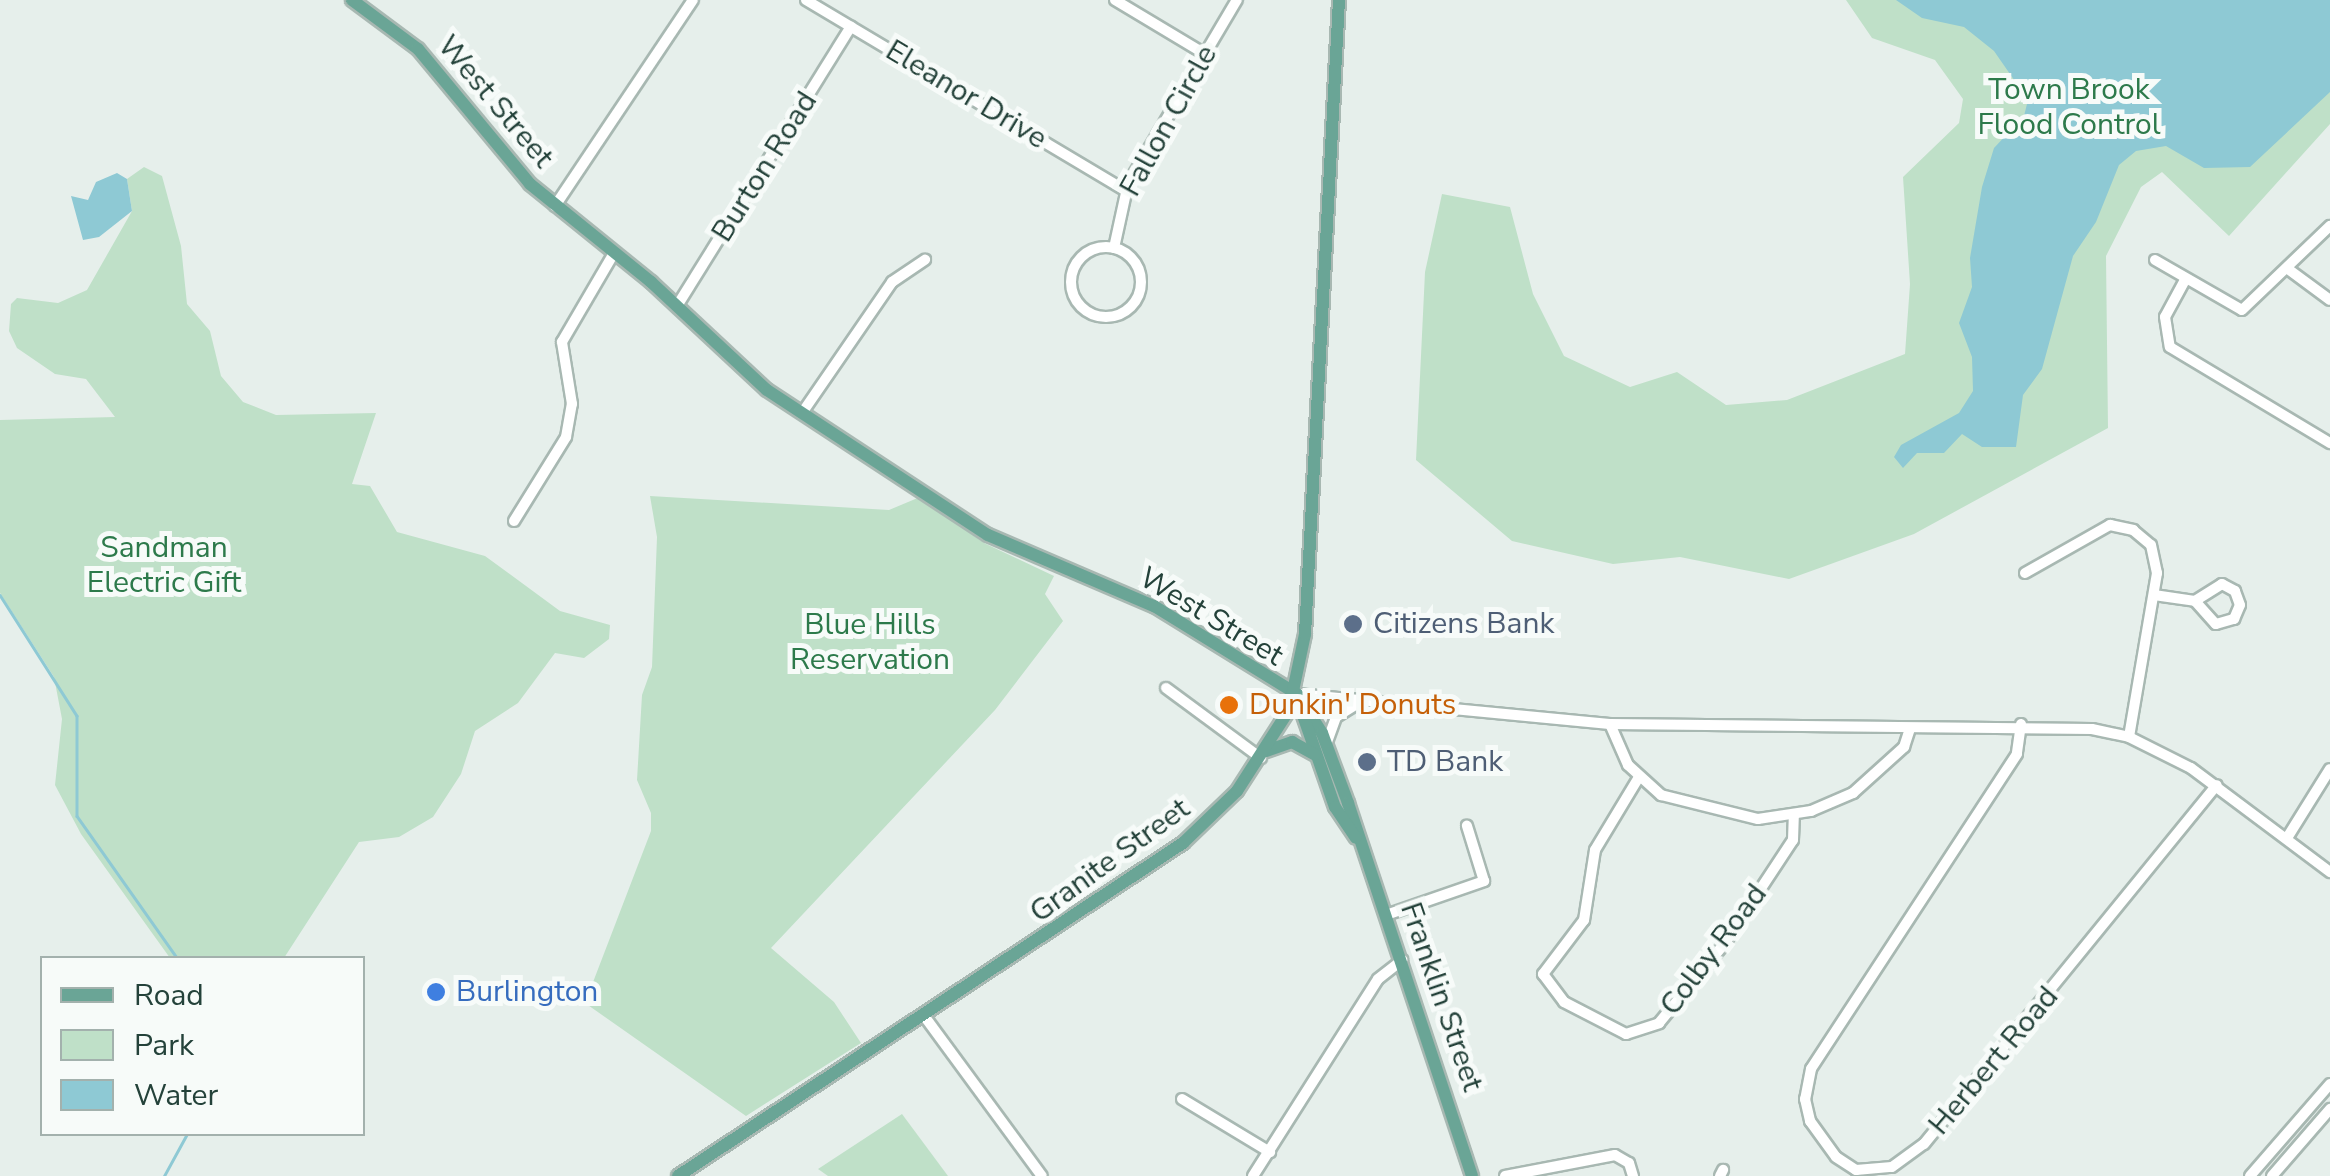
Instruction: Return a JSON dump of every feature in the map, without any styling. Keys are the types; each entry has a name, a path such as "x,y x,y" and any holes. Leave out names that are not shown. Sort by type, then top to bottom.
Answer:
{"main road":[{"name":"West Street","path":"352,0 418,49 490,142 555,206 677,306 746,373 802,413 888,464 988,535 1154,606 1297,694"},
{"name":"Granite Street","path":"678,1176 926,1017 1183,843 1226,805 1262,755 1297,694 1339,0"},
{"name":"Franklin Street","path":"1297,694 1326,744 1472,1176"},
{"name":"Franklin Street","path":"1297,694 1339,816 1356,838"},
{"path":"1262,755 1295,742 1316,757"}],"street":[{"path":"555,206 693,0"},
{"name":"Eleanor Drive","path":"806,0 1126,190"},
{"path":"1115,0 1205,54"},
{"name":"Fallon Circle","path":"1114,248 1126,190 1237,0"},
{"name":"Burton Road","path":"677,306 851,27"},
{"path":"2155,260 2242,310 2330,226"},
{"path":"1114,248 1137,265 1141,289 1125,312 1096,316 1074,297 1072,273 1086,253 1114,248"},
{"path":"514,522 566,437 572,404 562,342 614,253"},
{"path":"802,413 892,282 926,260"},
{"path":"2288,268 2330,300"},
{"path":"2185,280 2165,317 2170,347 2330,443"},
{"path":"2025,573 2098,528 2122,526 2154,550 2154,595 2129,737"},
{"path":"2154,595 2195,601 2216,624 2234,620 2240,605 2235,591 2222,584 2195,601"},
{"path":"1166,688 1262,755"},
{"name":"West Street","path":"1297,694 1610,724 1910,728 2021,724 2129,737 2217,785 2330,872"},
{"path":"1326,744 1336,717 1364,702"},
{"path":"1610,724 1614,744 1640,778 1669,799 1721,814 1794,816 1858,788 1904,747 1910,728"},
{"name":"Herbert Road","path":"2021,724 2014,758 1811,1070 1805,1099 1810,1121 1836,1157 1856,1170 1892,1167 1929,1138 2217,785"},
{"path":"2287,838 2330,769"},
{"name":"Colby Road","path":"1640,778 1595,850 1584,920 1543,978 1570,1006 1626,1034 1659,1024 1732,934 1793,840 1794,816"},
{"path":"1386,915 1484,880 1467,826"},
{"path":"1254,1176 1378,979 1402,960"},
{"path":"926,1017 1042,1176"},
{"path":"2250,1176 2330,1084"},
{"path":"1182,1099 1270,1152"},
{"path":"2263,1161 2274,1174 2330,1109"},
{"path":"1505,1176 1615,1155 1626,1160 1633,1176"}],"green space":[{"name":"Town Brook Flood Control","path":"1846,0 2330,0 2330,124 2229,236 2162,172 2141,187 2106,256 2108,428 1914,534 1789,579 1680,557 1613,564 1512,541 1416,460 1425,272 1442,194 1510,207 1533,294 1564,356 1630,387 1677,372 1726,405 1787,400 1905,354 1910,284 1903,177 1959,123 1963,99 1935,60 1872,38"},
{"name":"Sandman Electric Gift","path":"144,167 162,176 181,246 187,304 210,331 221,376 243,402 276,415 376,413 352,484 370,486 397,532 485,556 560,611 610,625 609,639 584,658 555,653 518,703 475,731 461,774 433,817 399,837 359,842 285,956 169,956 81,834 55,785 62,719 54,677 0,593 0,420 115,417 86,379 55,374 17,348 9,331 11,304 17,298 58,303 87,290 132,211 127,179"},
{"name":"Blue Hills Reservation","path":"650,496 889,510 920,497 984,543 1054,576 1045,594 1063,621 995,710 771,948 834,1002 861,1043 746,1116 585,1003 651,831 651,813 637,780 642,695 652,667 657,537"},
{"path":"902,1114 948,1176 828,1176 818,1169"}],"water":[{"path":"1896,0 2330,0 2330,92 2250,167 2204,168 2166,146 2136,151 2119,165 2096,222 2073,256 2042,369 2023,395 2016,447 1982,447 1962,434 1944,453 1917,453 1903,468 1894,457 1901,445 1959,413 1973,391 1972,357 1959,323 1972,287 1970,258 1982,187 1994,148 2024,116 2028,100 1994,51 1964,27 1922,18"},
{"path":"117,173 127,179 132,211 99,237 83,240 71,196 88,200 96,182"}],"waterway":[{"path":"0,595 77,716 77,816 176,956"},
{"path":"164,1176 186,1136"}],"place":[{"name":"Citizens Bank","path":"1353,624"},
{"name":"Dunkin' Donuts","path":"1229,705"},
{"name":"TD Bank","path":"1367,762"},
{"name":"Burlington","path":"436,992"}]}
